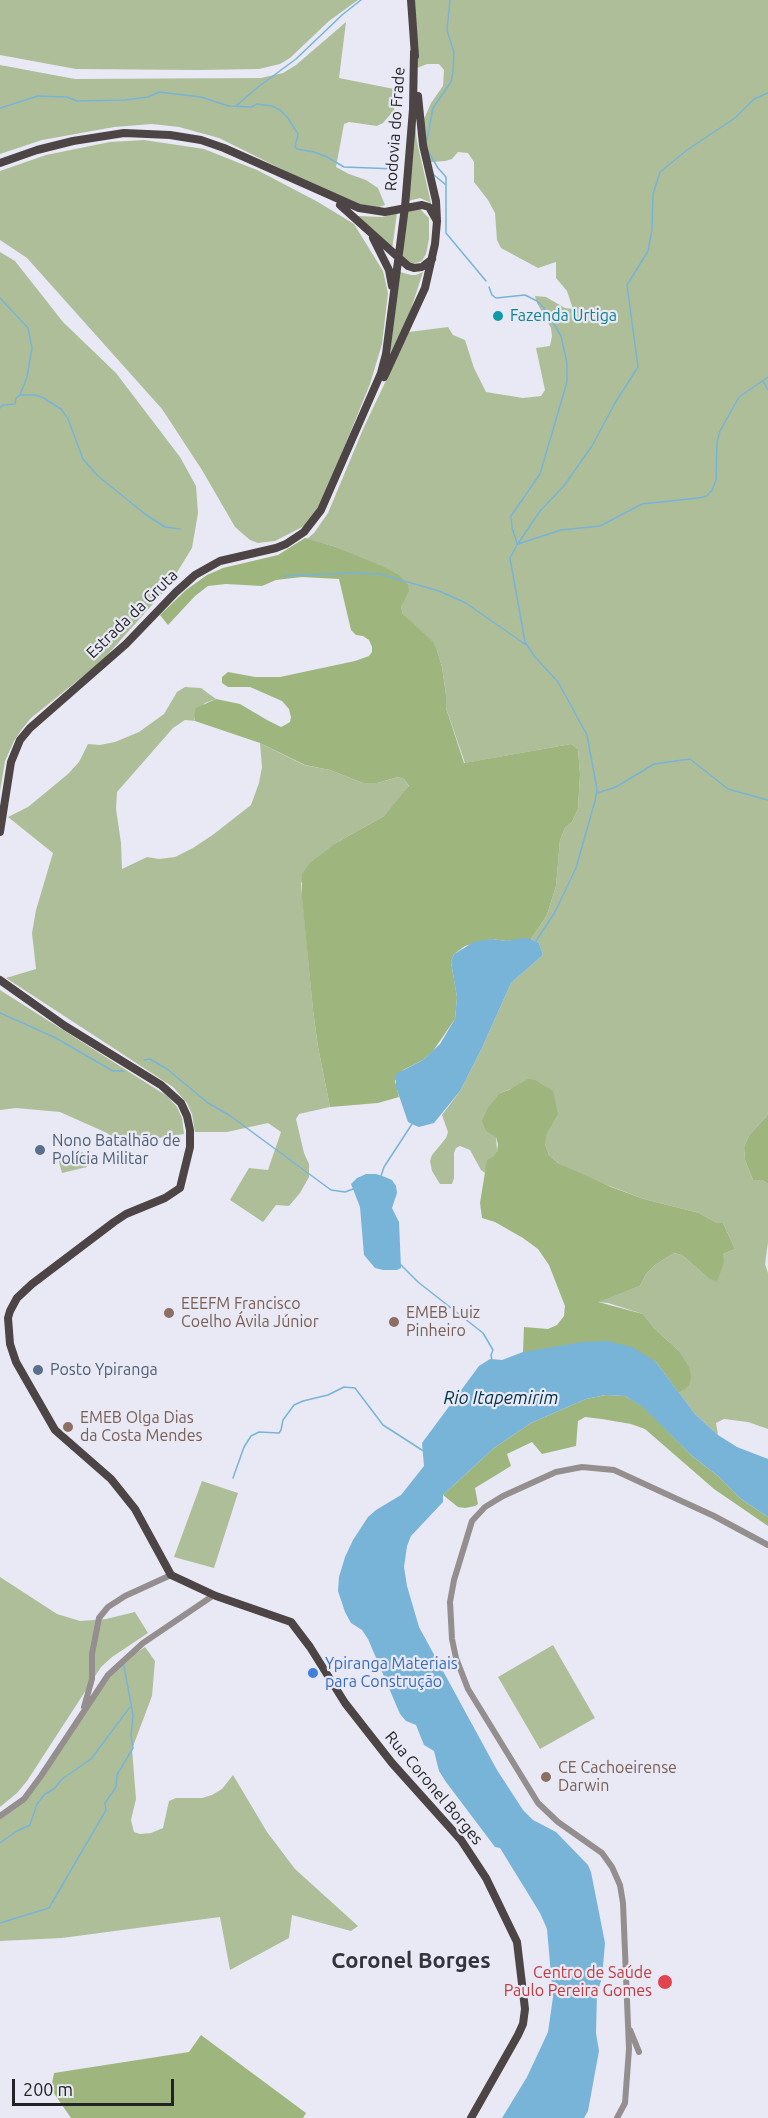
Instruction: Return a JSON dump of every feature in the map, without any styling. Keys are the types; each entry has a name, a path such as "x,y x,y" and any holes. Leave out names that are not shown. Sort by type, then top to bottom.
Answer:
{"main road":[{"name":"Rodovia do Frade","path":"368,403 390,366 430,274 437,221 434,190 421,129 411,0"},
{"name":"Rodovia do Frade","path":"393,304 405,207 413,109 414,52"},
{"path":"0,163 37,150 81,140 124,134 170,135 201,140 224,148 330,197 366,210 385,212 417,204 432,211 437,221"},
{"path":"385,212 397,202 406,180"},
{"path":"330,197 408,266 414,268 425,266 432,258"},
{"path":"366,227 389,270 393,304 386,354 381,373 368,403"},
{"name":"Estrada da Gruta","path":"0,832 11,762 20,740 30,728 126,644 195,575 220,561 276,548 297,537 309,527 329,494 368,403"},
{"path":"0,980 65,1026 161,1084 181,1103 187,1116 190,1147 180,1188 165,1198 126,1214 32,1284 17,1298 10,1311 9,1334 16,1362 55,1430 111,1479 135,1509 171,1575 214,1595"},
{"name":"Rua Coronel Borges","path":"214,1595 291,1622 310,1647 345,1703 392,1763 470,1851 496,1897 517,1942 525,2009 523,2024 471,2118"}],"street":[{"path":"617,2118 625,2103 629,2049 623,1903 620,1885 612,1867 602,1853 558,1822 538,1803 468,1689 456,1658 450,1621 450,1602 460,1559 472,1521 485,1507 503,1496 556,1472 582,1467 614,1470 624,1474 714,1516 768,1545"},
{"path":"81,1716 92,1679 92,1654 99,1618 108,1607 125,1596 171,1575"},
{"path":"0,1815 24,1799 108,1675 122,1660 214,1595"},
{"path":"628,2025 639,2052"}],"green space":[{"path":"0,0 358,0 329,21 290,58 280,64 259,69 198,70 76,69 0,55"},
{"path":"411,0 768,0 768,1112 750,1134 744,1147 745,1160 753,1180 762,1180 768,1184 768,1242 765,1264 768,1273 768,1429 748,1422 724,1419 716,1423 718,1435 695,1414 679,1393 684,1390 678,1350 654,1328 643,1314 608,1303 596,1302 640,1286 646,1274 655,1265 674,1253 682,1255 708,1278 723,1254 735,1249 723,1223 717,1223 699,1213 644,1199 588,1178 558,1163 549,1155 545,1144 545,1135 557,1114 552,1091 536,1080 500,1093 497,1151 485,1173 470,1150 460,1146 454,1153 452,1184 440,1184 432,1171 430,1161 432,1155 448,1132 442,1115 460,1091 511,983 543,955 539,943 531,939 547,915 556,886 560,840 578,809 580,774 578,749 571,744 465,763 446,708 442,667 437,650 403,614 398,574 336,547 307,539 328,513 364,427 409,332 448,327 453,335 465,340 474,368 486,392 523,398 541,396 545,390 536,348 550,346 552,336 551,328 535,296 546,297 565,308 573,309 567,291 556,278 556,262 538,268 501,248 497,240 495,213 474,182 474,162 468,153 458,152 452,159 445,161 431,162 423,158 424,119 431,103 443,86 444,70 439,64 427,64 417,68"},
{"path":"346,22 339,78 394,89 396,98 394,110 383,123 377,126 349,122 344,124 336,167 378,188 385,205 374,209 354,205 219,138 179,127 152,124 114,127 42,140 0,154 0,65 75,79 261,78 283,73 296,65"},
{"path":"414,115 417,142 431,203 420,198 408,201"},
{"path":"144,140 204,149 257,170 318,202 354,224 383,271 388,293 382,344 370,384 322,502 308,524 275,541 258,543 250,540 235,527 202,470 162,409 27,258 0,240 0,171 46,155 110,142"},
{"path":"419,208 429,218 429,239 422,261 413,264 403,260 402,253 408,211"},
{"path":"397,213 392,250 357,216 382,217"},
{"path":"0,252 15,261 63,322 116,373 180,457 196,486 198,513 192,548 168,587 102,661 31,718 14,741 5,761 0,791"},
{"path":"400,272 416,275 423,272 410,312 390,354"},
{"path":"305,538 336,547 384,567 398,574 408,585 409,591 401,607 403,614 433,642 437,650 442,667 446,708 464,763 571,744 578,749 580,774 578,809 560,840 556,886 547,915 531,939 506,941 492,939 465,946 454,954 451,962 457,997 455,1019 433,1051 423,1060 403,1070 395,1081 399,1097 378,1103 330,1107 313,1010 302,898 302,874 310,863 336,843 384,816 409,786 404,779 398,777 377,783 363,783 330,770 305,765 260,743 195,721 194,716 196,708 216,699 240,704 281,727 290,722 291,717 289,709 282,701 250,687 228,687 222,683 222,677 228,672 255,677 280,677 355,661 369,656 372,652 369,640 356,635 351,630 339,579 302,577 276,580 262,586 226,584 208,586 195,596 168,625 160,615 186,590 207,575 223,568 278,555"},
{"path":"185,687 201,688 216,699 205,703 194,716 195,721 185,720 173,728 117,792 116,809 122,869 147,857 159,859 175,857 214,834 251,805 262,767 260,743 304,765 330,770 363,783 377,783 398,777 404,779 410,788 384,816 336,843 301,883 313,1010 330,1107 299,1114 296,1119 309,1164 309,1177 289,1206 276,1205 263,1222 230,1200 249,1168 268,1170 281,1132 268,1123 227,1132 195,1132 192,1114 187,1103 173,1087 6,978 36,969 32,933 36,910 53,853 8,817 28,807 68,774 79,762 88,744 100,745 115,742 139,732 164,714 177,692"},
{"path":"0,990 167,1096 177,1107 182,1118 184,1134 120,1144 107,1133 60,1112 16,1108 0,1110"},
{"path":"528,1079 536,1080 553,1091 558,1114 546,1135 545,1144 549,1155 558,1163 644,1199 699,1213 717,1223 723,1223 735,1249 723,1254 724,1262 717,1282 708,1278 682,1255 674,1253 655,1265 646,1274 640,1286 598,1302 643,1314 654,1328 678,1350 689,1367 691,1377 689,1385 679,1393 656,1362 523,1352 524,1327 548,1329 557,1325 564,1316 565,1306 549,1265 538,1249 495,1222 482,1218 480,1203 487,1160 493,1157 498,1144 496,1137 486,1131 482,1121 488,1108 500,1093"},
{"path":"768,1112 768,1184 762,1180 753,1180 745,1160 744,1147 750,1134"},
{"path":"83,1152 87,1167 62,1173 58,1158"},
{"path":"606,1395 625,1396 644,1407 692,1456 718,1476 741,1499 768,1517 768,1526 714,1489 645,1429 631,1424 585,1417 578,1421 576,1446 542,1454 532,1442 507,1454 511,1466 475,1488 478,1504 475,1506 458,1507 443,1495 494,1448 531,1423 586,1399"},
{"path":"202,1481 238,1493 214,1568 174,1557"},
{"path":"0,1577 57,1614 80,1621 106,1619 135,1612 148,1633 101,1667 27,1781 0,1807"},
{"path":"553,1645 595,1718 540,1749 498,1677"},
{"path":"145,1647 155,1661 152,1696 132,1749 136,1799 131,1820 134,1832 151,1833 163,1828 169,1801 176,1798 202,1798 212,1795 222,1789 233,1775 267,1832 295,1869 358,1926 351,1931 292,1915 289,1938 230,1970 220,1917 62,1938 0,1941 0,1819 18,1806 118,1665"},
{"path":"201,2035 306,2113 303,2118 71,2118 51,2089 54,2073 189,2052"}],"water":[{"path":"524,938 539,943 543,955 511,983 460,1091 434,1123 419,1127 408,1122 396,1087 396,1074 423,1060 440,1044 455,1019 457,997 451,962 454,954 474,942"},
{"path":"366,1174 385,1177 392,1180 396,1186 397,1193 392,1208 399,1222 401,1268 397,1270 375,1268 364,1255 360,1207 351,1184"},
{"name":"Rio Itapemirim","path":"607,1341 632,1347 656,1362 695,1414 718,1435 737,1447 768,1459 768,1517 741,1499 718,1476 692,1456 643,1407 625,1396 606,1395 586,1399 531,1423 494,1448 443,1495 443,1502 411,1536 404,1567 419,1627 497,1770 523,1810 533,1820 556,1832 588,1865 605,1943 602,1978 597,1993 596,2033 599,2051 588,2111 584,2118 502,2118 527,2077 548,2032 553,1997 547,1929 540,1913 500,1848 495,1847 439,1771 434,1751 424,1745 416,1725 406,1721 400,1714 368,1639 362,1630 351,1623 345,1612 338,1591 339,1577 353,1540 368,1517 401,1495 424,1466 422,1443 479,1366 490,1359 502,1360 523,1352 583,1342"}],"waterway":[{"path":"236,106 296,59 361,0"},
{"path":"427,140 433,108 451,82 453,72 454,53 447,30 450,0"},
{"path":"0,108 38,96 67,97 77,101 125,100 148,97 159,92 201,97 229,106 251,107 257,104 272,106 288,118 298,134 295,147 297,149 314,152 344,167 397,169"},
{"path":"536,941 555,912 576,868 597,789 587,735 558,682 535,657 525,642 510,558 540,511 563,487 592,446 638,367 627,285 648,251 652,230 653,194 660,172 687,150 735,118 754,99 768,93"},
{"path":"428,151 446,177 446,233 486,281"},
{"path":"434,175 446,185"},
{"path":"489,287 496,298 525,295 537,301 545,309 561,336 567,363 567,382 540,474 511,516 517,543"},
{"path":"0,298 28,328 32,348 27,377 20,395 16,398 15,404 3,405 0,408"},
{"path":"518,544 561,530 600,526 642,504 707,496 716,480 717,442 720,431 739,397 768,377"},
{"path":"763,381 768,390"},
{"path":"20,395 42,397 61,409 68,419 83,459 98,476 165,527 180,529"},
{"path":"284,576 380,574 439,591 466,603 526,645"},
{"path":"597,793 616,787 654,764 690,759 728,789 768,800"},
{"path":"0,1013 54,1037 113,1071 124,1071"},
{"path":"144,1060 150,1059 167,1069 208,1103 229,1115 331,1190 345,1192 353,1189"},
{"path":"381,1176 384,1167 412,1124"},
{"path":"400,1264 418,1282 483,1333 493,1350 492,1361"},
{"path":"233,1478 244,1447 251,1436 259,1432 279,1433 283,1420 294,1405 328,1395 344,1387 355,1388 383,1425 425,1452"},
{"path":"0,1923 49,1908 106,1810 105,1803 116,1787 117,1775 133,1748 131,1736 133,1715 124,1666"},
{"path":"0,1843 30,1825 37,1804 45,1794 91,1759 130,1707"}],"place":[{"name":"Fazenda Urtiga","path":"498,316"},
{"name":"Nono Batalhão de Polícia Militar","path":"40,1150"},
{"name":"EEEFM Francisco Coelho Ávila Júnior","path":"169,1313"},
{"name":"EMEB Luiz Pinheiro","path":"394,1322"},
{"name":"Posto Ypiranga","path":"38,1370"},
{"name":"EMEB Olga Dias da Costa Mendes","path":"68,1427"},
{"name":"Ypiranga Materiais para Construção","path":"313,1673"},
{"name":"CE Cachoeirense Darwin","path":"546,1777"},
{"name":"Centro de Saúde Paulo Pereira Gomes","path":"665,1982"}],"district":[{"name":"Coronel Borges","path":"411,1961"}]}
